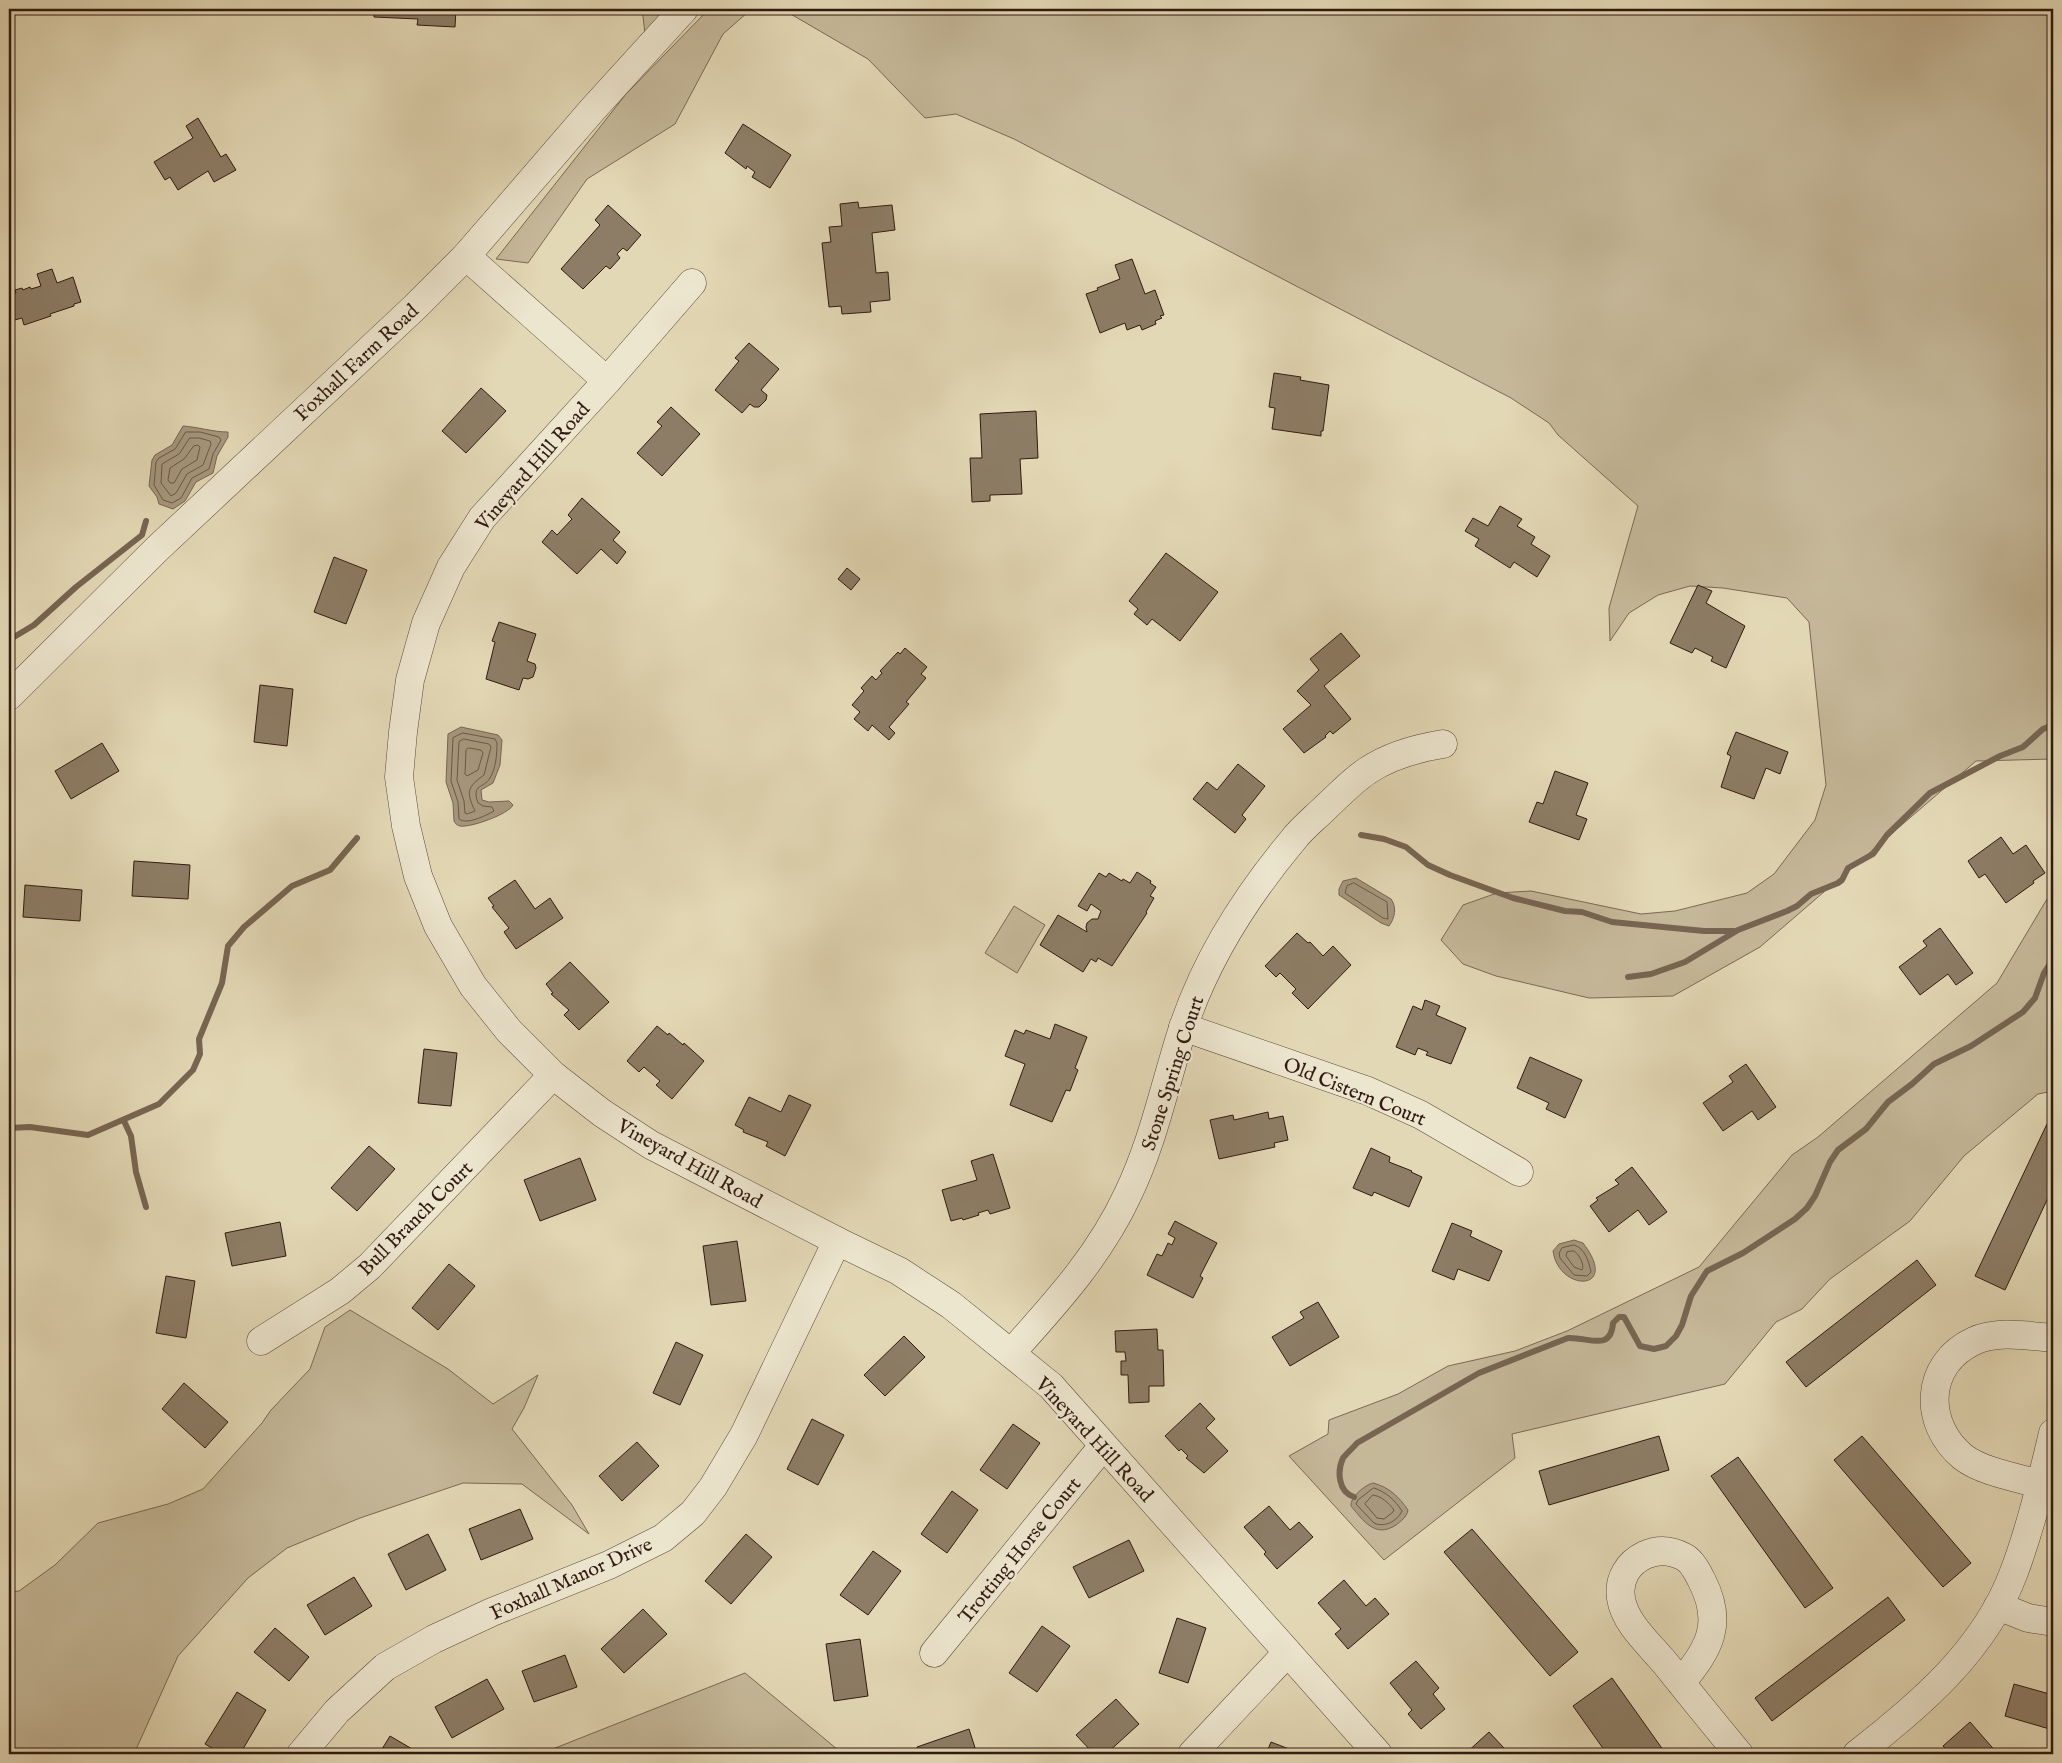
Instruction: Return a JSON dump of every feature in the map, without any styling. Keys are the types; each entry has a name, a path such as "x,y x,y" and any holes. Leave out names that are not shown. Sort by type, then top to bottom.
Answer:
{"street":[{"name":"Foxhall Farm Road","path":"9,696 157,549 415,306 472,262 593,109 684,9"},
{"path":"472,262 607,381"},
{"name":"Vineyard Hill Road","path":"692,283 607,381 482,518 451,567 426,623 410,680 399,777 406,826 418,876 438,926 473,986 509,1031 553,1075 602,1113 651,1145 837,1242 899,1271 952,1305 1051,1386 1378,1754"},
{"name":"Stone Spring Court","path":"1011,1353 1055,1304 1082,1270 1105,1238 1128,1195 1152,1137 1183,1027 1207,972 1231,926 1260,882 1294,838 1367,771 1421,747 1443,744"},
{"name":"Old Cistern Court","path":"1183,1027 1368,1091 1421,1115 1518,1172"},
{"name":"Bull Branch Court","path":"261,1341 340,1291 370,1266 553,1075"},
{"name":"Foxhall Manor Drive","path":"301,1754 337,1710 385,1667 434,1639 492,1612 609,1565 663,1538 693,1513 713,1487 744,1435 837,1242"},
{"path":"2047,1486 1985,1468 1965,1458 1948,1443 1939,1428 1935,1409 1935,1389 1942,1370 1955,1354 1974,1341 1990,1336 2009,1334 2053,1338"},
{"path":"1858,1754 1917,1705 1944,1679 1977,1639 1998,1606 2014,1573 2047,1486 2053,1433"},
{"name":"Trotting Horse Court","path":"934,1654 1103,1446"},
{"path":"1998,1606 2028,1618 2053,1622"},
{"path":"1192,1754 1287,1653"},
{"path":"1681,1683 1738,1754"}],"shaded area":[{"path":"642,9 675,9 645,33"},
{"path":"709,9 772,9 748,12 723,34 675,124 587,179 528,263 496,259 626,94"},
{"path":"782,9 2053,9 2053,759 1976,761 1760,947 1673,996 1589,998 1496,976 1463,964 1441,940 1463,905 1497,893 1531,891 1641,914 1675,911 1747,893 1774,874 1815,820 1826,785 1809,622 1787,598 1723,588 1690,586 1658,595 1629,613 1610,641 1609,608 1638,506 1558,435 1549,423 1511,398 1014,139 956,114 925,118 868,59"},
{"path":"2053,889 2053,1091 2038,1094 1964,1156 1910,1221 1830,1279 1802,1309 1776,1322 1725,1384 1512,1434 1515,1458 1384,1560 1289,1456 1328,1434 1329,1420 1398,1394 1448,1366 1515,1351 1567,1331 1699,1267 1792,1155 1818,1137 1997,983"},
{"path":"1014,906 1045,925 1017,973 985,953"},
{"path":"350,1310 448,1369 493,1404 538,1375 524,1408 512,1429 572,1505 589,1534 522,1484 463,1483 360,1518 287,1548 248,1578 178,1656 134,1754 9,1754 9,1592 19,1591 55,1565 98,1523 168,1504 203,1489 262,1423 271,1410 310,1369 325,1327"},
{"path":"745,1673 843,1754 540,1754"}],"water":[{"path":"183,426 228,432 228,437 217,456 213,473 196,482 185,501 173,509 159,504 157,497 149,486 152,460 155,455 172,445"},
{"path":"461,727 498,735 502,740 500,765 493,783 481,790 482,800 489,802 509,801 513,805 510,809 497,816 480,823 465,826 460,826 454,821 453,803 446,782 448,734"},
{"path":"1356,878 1391,899 1394,905 1394,912 1393,920 1389,926 1381,923 1339,895 1339,889 1343,881"},
{"path":"1574,1240 1583,1243 1593,1259 1595,1271 1592,1278 1584,1281 1575,1280 1566,1274 1558,1265 1553,1251 1559,1244"},
{"path":"1373,1483 1393,1493 1408,1510 1402,1520 1389,1529 1382,1530 1370,1526 1351,1506 1353,1499 1359,1492"}],"building":[{"path":"374,9 456,9 455,27 417,25 418,19 374,17"},
{"path":"198,118 221,157 226,154 236,170 214,182 208,171 178,190 170,177 165,180 154,162 193,138 186,126"},
{"path":"743,124 791,155 770,188 752,177 755,172 747,166 746,169 725,153"},
{"path":"858,202 859,208 892,205 895,230 872,233 876,273 888,272 890,300 870,302 871,312 842,314 841,306 829,307 822,243 831,242 829,227 842,226 840,204"},
{"path":"608,205 641,235 627,251 623,248 617,254 620,258 610,269 606,266 583,289 561,269 600,225 595,220"},
{"path":"1132,259 1145,294 1155,290 1164,315 1155,321 1156,324 1142,330 1140,325 1127,330 1125,323 1100,333 1086,294 1120,279 1115,265"},
{"path":"52,269 57,283 73,277 81,302 50,314 51,316 24,325 22,318 11,321 9,296 16,293 15,290 41,286 37,274"},
{"path":"749,343 779,369 761,390 767,395 766,400 759,407 754,407 750,404 742,413 715,390 739,361 735,358"},
{"path":"1274,373 1301,377 1300,380 1329,385 1321,436 1272,429 1275,408 1269,407"},
{"path":"481,388 506,411 466,453 442,431"},
{"path":"671,407 700,434 662,476 637,453 662,426 657,422"},
{"path":"1036,411 1038,458 1020,459 1022,494 990,495 990,501 972,502 970,458 982,458 980,414"},
{"path":"582,498 620,532 613,540 626,552 617,564 601,549 577,574 542,542 552,530 557,535 572,519 568,515"},
{"path":"1500,506 1522,519 1517,526 1535,537 1531,544 1550,556 1537,577 1514,562 1510,568 1475,546 1479,539 1465,531 1473,518 1488,526"},
{"path":"1166,553 1218,592 1180,641 1152,619 1147,625 1134,614 1138,609 1129,601"},
{"path":"334,557 367,570 346,624 314,612"},
{"path":"847,568 860,579 851,590 838,579"},
{"path":"1698,585 1712,591 1706,603 1745,626 1726,668 1711,661 1713,657 1695,648 1692,653 1670,643"},
{"path":"499,622 536,634 527,661 535,664 536,668 533,677 523,678 519,690 486,679 495,642 492,641"},
{"path":"1341,633 1360,656 1324,686 1351,719 1333,734 1330,731 1326,737 1304,753 1283,729 1311,705 1297,691 1319,670 1310,659"},
{"path":"905,648 927,667 921,674 926,678 906,702 909,704 889,727 895,733 889,740 872,725 868,731 854,719 860,712 852,705 864,691 861,688 872,676 876,680 882,673 880,671 898,652 900,654"},
{"path":"260,685 293,689 287,746 254,742"},
{"path":"1736,732 1788,752 1780,774 1766,768 1754,799 1721,787 1731,756 1727,754"},
{"path":"102,743 119,771 71,799 55,771"},
{"path":"1238,764 1265,786 1242,815 1246,819 1235,833 1193,799 1207,782 1217,790"},
{"path":"1555,771 1588,783 1576,815 1587,819 1579,840 1529,822 1537,802 1543,804"},
{"path":"2001,837 2013,854 2026,845 2045,873 2006,903 1985,874 1979,878 1968,861"},
{"path":"134,861 190,865 188,899 132,896"},
{"path":"1137,872 1151,881 1150,883 1156,887 1150,896 1154,898 1147,913 1112,966 1098,958 1096,962 1091,959 1083,972 1040,945 1058,915 1087,932 1087,923 1092,919 1098,919 1101,911 1091,904 1087,911 1078,906 1099,873 1106,877 1109,873 1122,881 1123,879 1130,883"},
{"path":"515,880 535,909 550,898 563,918 516,949 504,932 509,928 492,907 494,906 488,898"},
{"path":"25,885 82,890 80,921 23,917"},
{"path":"1940,928 1973,973 1956,985 1948,974 1920,995 1899,967 1927,946 1923,941"},
{"path":"1297,933 1308,943 1310,942 1323,956 1333,946 1351,965 1308,1009 1292,993 1296,989 1280,973 1276,977 1265,966"},
{"path":"570,962 609,1002 579,1030 564,1015 569,1010 551,994 553,993 546,984"},
{"path":"1425,1000 1440,1006 1436,1015 1466,1028 1451,1064 1426,1055 1428,1052 1418,1048 1415,1055 1396,1047 1413,1006 1422,1010"},
{"path":"1055,1024 1087,1037 1075,1068 1078,1070 1070,1091 1066,1090 1052,1122 1010,1105 1025,1064 1005,1056 1015,1030 1024,1034 1026,1030 1050,1039"},
{"path":"657,1026 683,1045 684,1043 704,1061 672,1099 656,1085 660,1081 644,1067 639,1072 627,1061"},
{"path":"424,1049 457,1053 451,1106 418,1103"},
{"path":"1530,1057 1582,1080 1565,1118 1546,1109 1549,1103 1517,1088"},
{"path":"1746,1064 1776,1107 1758,1120 1752,1111 1723,1131 1703,1103 1733,1082 1729,1076"},
{"path":"789,1095 811,1105 785,1156 766,1146 768,1142 743,1132 744,1130 735,1125 749,1097 781,1112"},
{"path":"1268,1112 1269,1119 1283,1116 1288,1140 1274,1143 1275,1147 1219,1159 1210,1120 1233,1115 1234,1120"},
{"path":"2047,1124 2053,1127 2053,1187 2005,1290 1975,1276"},
{"path":"369,1146 395,1169 357,1211 331,1188"},
{"path":"1371,1148 1390,1157 1389,1162 1422,1177 1409,1207 1374,1192 1372,1196 1353,1188"},
{"path":"993,1154 1010,1208 990,1214 988,1210 963,1220 962,1218 951,1221 942,1190 977,1180 971,1161"},
{"path":"580,1158 596,1200 540,1221 524,1180"},
{"path":"1632,1167 1667,1212 1649,1225 1638,1210 1609,1232 1590,1206 1598,1200 1596,1198 1619,1184 1615,1180"},
{"path":"1175,1221 1217,1243 1200,1276 1203,1278 1193,1298 1147,1275 1157,1254 1162,1256 1168,1243 1172,1245 1175,1238 1168,1234"},
{"path":"280,1222 286,1256 232,1266 225,1233"},
{"path":"1452,1223 1472,1231 1470,1236 1502,1251 1489,1281 1458,1269 1454,1280 1432,1271"},
{"path":"737,1241 746,1301 711,1305 703,1246"},
{"path":"1917,1260 1936,1285 1806,1387 1786,1362"},
{"path":"449,1264 475,1286 438,1330 412,1308"},
{"path":"166,1276 195,1281 186,1338 156,1333"},
{"path":"1318,1302 1339,1337 1290,1366 1272,1337 1304,1318 1300,1312"},
{"path":"1157,1329 1158,1350 1163,1350 1164,1386 1149,1386 1149,1402 1129,1403 1128,1375 1121,1375 1121,1361 1126,1361 1125,1352 1116,1352 1115,1331"},
{"path":"904,1336 925,1357 885,1396 864,1375"},
{"path":"676,1342 703,1355 680,1405 653,1393"},
{"path":"184,1383 228,1422 205,1448 162,1409"},
{"path":"1200,1403 1215,1419 1206,1428 1228,1451 1204,1473 1186,1458 1188,1456 1181,1449 1179,1451 1165,1436"},
{"path":"812,1419 844,1435 818,1485 787,1469"},
{"path":"1013,1424 1040,1443 1007,1489 980,1470"},
{"path":"1659,1436 1669,1470 1549,1505 1539,1471"},
{"path":"1862,1436 1971,1563 1943,1587 1834,1460"},
{"path":"637,1442 659,1466 622,1501 599,1476"},
{"path":"1738,1457 1833,1588 1805,1608 1711,1476"},
{"path":"952,1491 978,1510 947,1553 921,1534"},
{"path":"1269,1506 1290,1530 1299,1522 1313,1537 1277,1569 1264,1554 1266,1552 1244,1527"},
{"path":"520,1509 533,1539 481,1560 469,1529"},
{"path":"1472,1529 1578,1652 1550,1676 1444,1552"},
{"path":"428,1534 446,1570 406,1590 388,1554"},
{"path":"746,1534 772,1557 731,1604 705,1581"},
{"path":"1129,1540 1144,1571 1089,1598 1073,1567"},
{"path":"873,1551 901,1571 868,1615 840,1595"},
{"path":"354,1577 372,1606 325,1635 307,1605"},
{"path":"1344,1580 1366,1606 1375,1598 1389,1614 1348,1649 1335,1634 1341,1629 1318,1603"},
{"path":"1888,1597 1905,1620 1772,1721 1755,1698"},
{"path":"643,1609 667,1634 624,1673 601,1649"},
{"path":"1177,1618 1206,1628 1188,1683 1159,1673"},
{"path":"1042,1626 1070,1646 1037,1692 1009,1673"},
{"path":"275,1628 309,1657 289,1681 254,1652"},
{"path":"860,1639 868,1696 834,1701 826,1644"},
{"path":"565,1655 577,1687 534,1702 522,1671"},
{"path":"1416,1661 1439,1688 1433,1694 1445,1709 1421,1729 1408,1714 1412,1710 1390,1683"},
{"path":"1612,1678 1666,1754 1607,1754 1573,1706"},
{"path":"487,1679 504,1709 452,1738 435,1707"},
{"path":"2014,1684 2053,1695 2053,1730 2005,1716"},
{"path":"237,1692 266,1710 240,1754 222,1754 205,1744"},
{"path":"1116,1699 1139,1724 1106,1754 1094,1754 1076,1735"},
{"path":"1970,1722 1998,1754 1950,1754 1943,1746"},
{"path":"969,1729 977,1754 919,1754 917,1747"},
{"path":"1489,1732 1504,1748 1498,1754 1465,1754"},
{"path":"390,1736 419,1753 419,1754 379,1754"},
{"path":"1271,1742 1302,1754 1266,1754"}],"waterway":[{"path":"9,640 34,625 76,587 142,535 146,521"},
{"path":"1628,977 1651,974 1685,962 1738,930 1787,911 1797,906 1811,894 1838,883 1842,880 1848,868 1873,854 1887,835 1930,793 2000,756 2023,747 2043,729 2053,725"},
{"path":"1361,835 1384,839 1406,847 1428,865 1513,898 1565,911 1582,912 1612,922 1704,931 1734,931"},
{"path":"9,1128 30,1127 88,1135 159,1104 193,1070 200,1054 199,1039 222,983 228,946 244,927 292,886 330,870 357,838"},
{"path":"1354,1497 1345,1491 1342,1486 1340,1469 1343,1458 1357,1443 1479,1373 1568,1338 1603,1340 1608,1337 1613,1323 1619,1317 1624,1317 1640,1346 1654,1349 1666,1346 1676,1336 1682,1325 1691,1296 1707,1271 1743,1253 1795,1219 1807,1208 1815,1196 1830,1162 1838,1150 1866,1129 1888,1102 1934,1064 1971,1046 2023,1012 2035,998 2044,973 2053,959"},
{"path":"124,1121 131,1136 136,1172 146,1207"}]}
